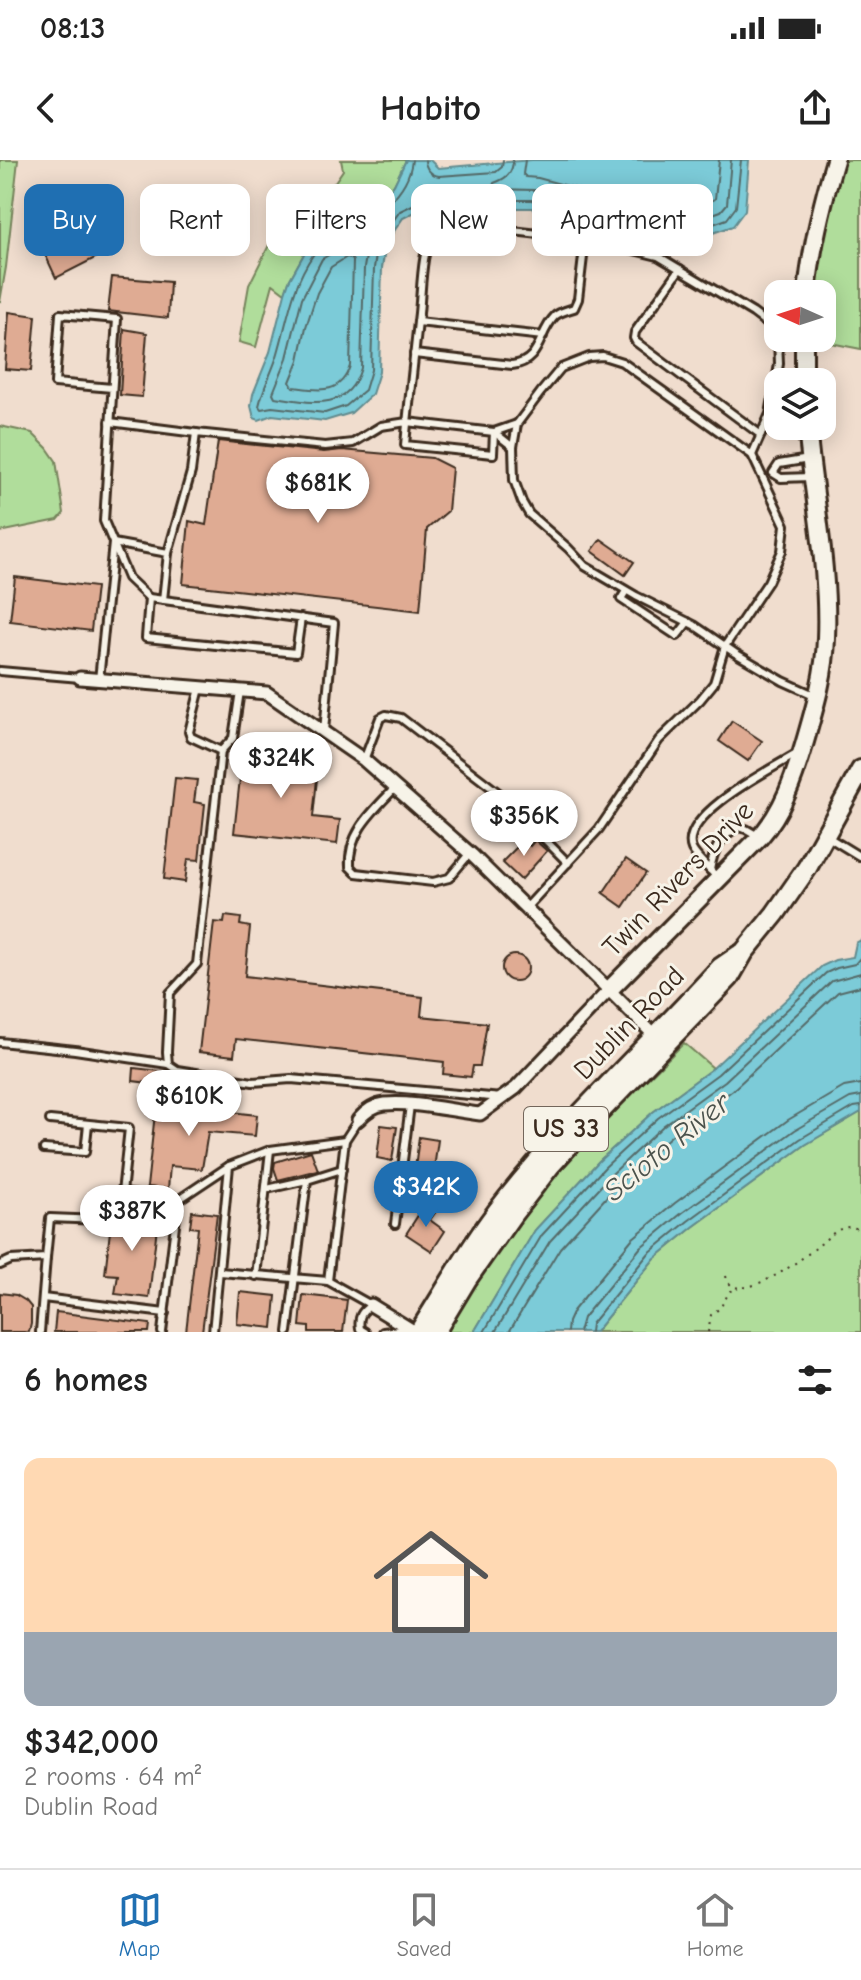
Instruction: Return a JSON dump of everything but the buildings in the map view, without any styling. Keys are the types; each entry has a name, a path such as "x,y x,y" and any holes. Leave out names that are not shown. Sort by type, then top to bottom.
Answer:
{"main road":[{"name":"Dublin Road","path":"435,1332 467,1279 550,1166 729,978 826,836 861,770"},
{"name":"Dublin Road","path":"414,1331 504,1202 564,1131 720,968 744,952"}],"street":[{"path":"808,280 818,223 835,160"},
{"name":"Twin Rivers Drive","path":"609,990 714,875 760,837 789,790 818,697 826,638 826,605 808,440"},
{"path":"80,678 267,693 364,760 470,853 655,1036"},
{"path":"358,1120 376,1106 385,1104 480,1114 516,1088 609,990"},
{"path":"371,1305 414,1331"}],"lane":[{"path":"494,432 493,454 405,445 427,242 434,227 450,224 532,234"},
{"path":"414,354 523,364 531,358 556,315 574,308 583,256"},
{"path":"658,256 764,321"},
{"path":"680,269 635,332 634,338 761,435"},
{"path":"112,388 55,383 60,314 117,319 104,521 128,578 149,598 334,623 324,731"},
{"path":"418,322 543,336"},
{"path":"752,455 770,414 778,352"},
{"path":"526,908 599,829 659,740 714,683 725,646 768,582 782,551 785,525 752,455 622,362 603,356 589,357 561,368 517,424 513,447 514,480 529,514 585,566 688,622 725,646 783,681 818,697"},
{"path":"110,422 325,446 353,443 381,426 407,422 494,432 517,424"},
{"path":"494,432 513,447"},
{"path":"163,600 168,553 191,472 196,433"},
{"path":"763,477 773,473 779,464 809,459"},
{"path":"773,473 781,478 811,477"},
{"path":"113,543 168,553"},
{"path":"99,680 113,543"},
{"path":"626,591 621,599 677,636 688,622"},
{"path":"149,598 146,638 296,653 301,618"},
{"path":"0,671 80,678"},
{"path":"200,688 189,732 191,737 221,751"},
{"path":"168,1064 170,993 197,964 221,751 233,738 240,691"},
{"path":"364,760 380,718 386,715 401,718 500,794 568,863"},
{"path":"714,875 692,849 694,827 726,795 802,750"},
{"path":"395,788 363,822 349,856 350,867 356,873 433,882 449,878 470,853"},
{"path":"714,875 714,849 729,833 737,827 760,837"},
{"path":"826,836 859,856"},
{"path":"0,1042 168,1064 177,1070 253,1082 291,1079 503,1098"},
{"path":"395,1224 410,1105"},
{"path":"40,1332 50,1218 100,1220 122,1193 129,1128 50,1120"},
{"path":"328,1281 345,1140 358,1120"},
{"path":"44,1149 85,1152 88,1124"},
{"path":"122,1193 178,1200 229,1166 270,1150 345,1140"},
{"path":"256,1276 270,1150"},
{"path":"213,1332 229,1166"},
{"path":"267,1189 342,1169"},
{"path":"288,1332 307,1180"},
{"path":"162,1332 178,1200"},
{"path":"0,1265 11,1260 46,1258"},
{"path":"220,1272 328,1281 371,1305 362,1312 359,1320 360,1329 365,1332"},
{"path":"43,1298 165,1313"},
{"path":"383,1332 414,1331"}],"path":[{"path":"708,1332 711,1315 720,1308 730,1291 771,1279 841,1228 854,1227 861,1231"},
{"path":"726,1276 729,1285 739,1288"}],"green space":[{"path":"0,160 18,160 0,302"},
{"path":"341,160 406,160 394,184 333,184 343,170"},
{"path":"844,160 861,160 861,349 836,344 836,280 816,280 823,232"},
{"path":"266,251 266,256 303,256 285,293 273,284 256,347 239,342 249,285"},
{"path":"0,426 32,433 56,461 64,513 58,520 0,532"},
{"path":"684,1043 713,1068 653,1112 599,1161 535,1230 474,1332 447,1332 531,1204 564,1161"},
{"path":"861,1112 861,1332 595,1332 654,1259 805,1145"}],"water":[{"path":"406,160 430,160 438,168 532,160 749,160 745,210 733,226 713,233 713,184 532,184 532,208 516,208 516,184 411,184 411,214 403,218 395,230 394,184"},
{"path":"303,256 384,256 379,372 372,394 351,413 325,421 272,415 259,420 254,418 251,406 253,394 270,352 289,281"},
{"name":"Scioto River","path":"861,940 861,1112 805,1145 654,1259 595,1332 474,1332 535,1230 599,1161 653,1112 713,1068 822,966 853,957 856,943"}]}
